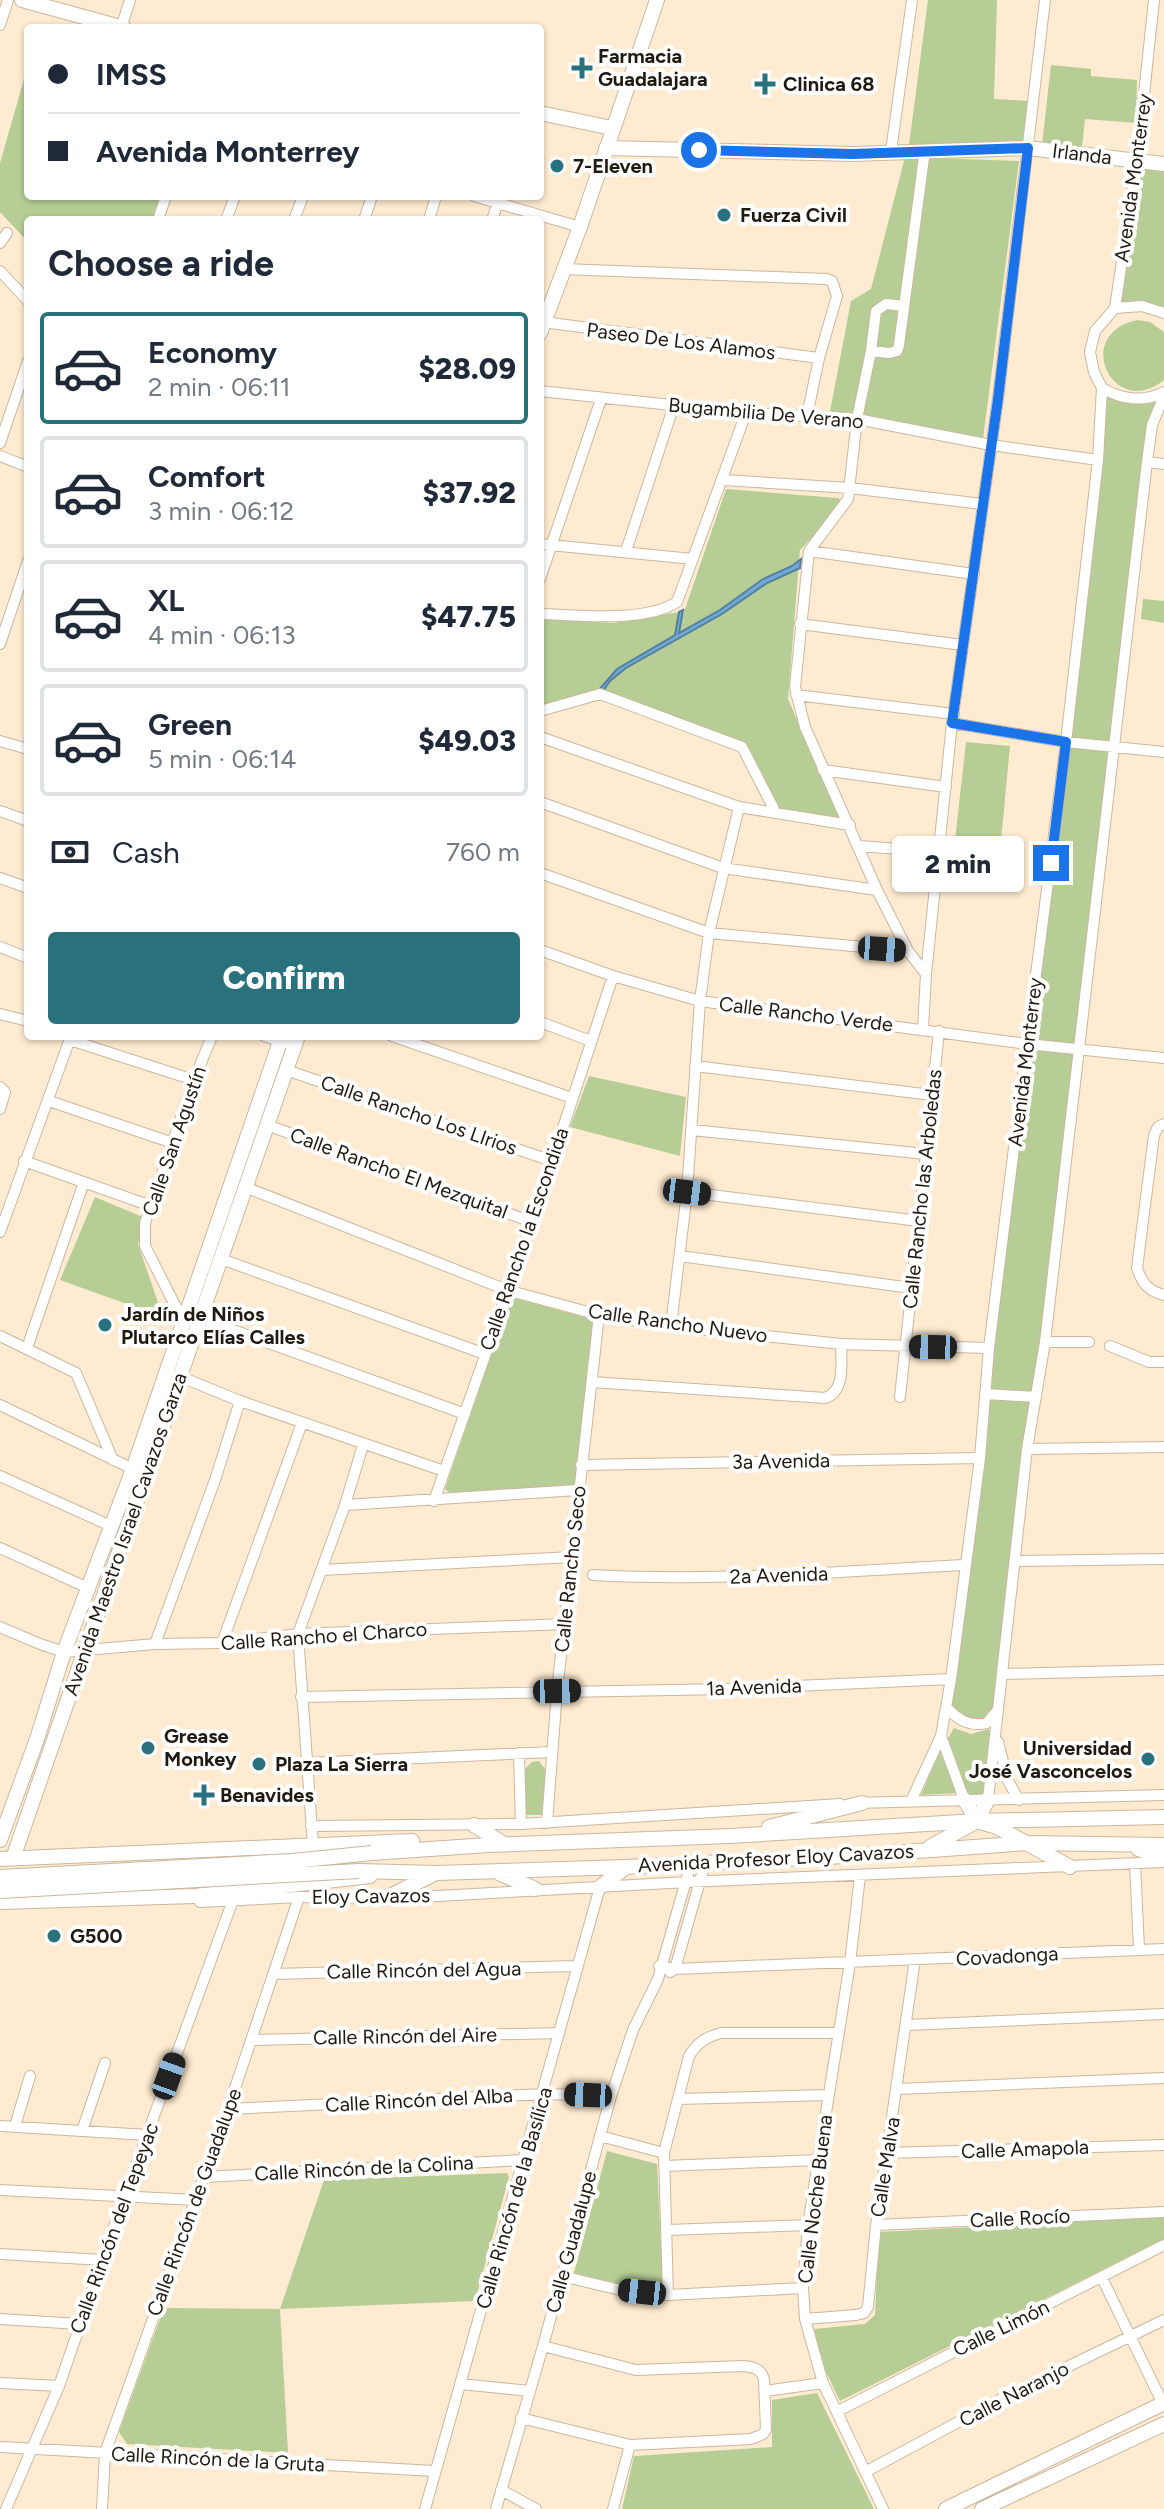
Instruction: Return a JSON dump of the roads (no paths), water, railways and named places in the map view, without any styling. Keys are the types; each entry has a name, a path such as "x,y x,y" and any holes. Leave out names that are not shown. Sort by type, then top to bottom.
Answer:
{"main road":[{"path":"22,0 108,24"},
{"path":"544,322 580,227 657,0"},
{"path":"544,114 612,128"},
{"name":"Irlanda","path":"606,148 853,154 1028,148 1164,164"},
{"name":"Avenida Maestro Israel Cavazos Garza","path":"0,1893 7,1858 181,1377 286,1070 288,1040"},
{"name":"Avenida Maestro Israel Cavazos Garza","path":"0,1840 6,1806 133,1469 185,1315 288,1040"},
{"path":"964,1799 977,1821 997,1827 1070,1867"},
{"path":"918,1851 941,1842 977,1821 988,1799"},
{"path":"730,1836 862,1803"},
{"name":"Avenida Profesor Eloy Cavazos","path":"0,1877 292,1861 504,1844 730,1836 977,1821 1164,1817"},
{"path":"474,1825 504,1844"},
{"name":"Avenida Profesor Eloy Cavazos","path":"7,1858 435,1841 488,1845"},
{"name":"Avenida Profesor Eloy Cavazos","path":"0,1893 359,1871 437,1873 626,1867 1027,1843 1164,1845"},
{"path":"1126,1844 1164,1860"},
{"path":"136,1853 120,1863 116,1878 120,1890 139,1898"},
{"path":"94,1900 108,1882 107,1867 98,1855"},
{"path":"600,1887 626,1867"},
{"name":"Avenida Profesor Eloy Cavazos","path":"0,1902 211,1894 389,1871"},
{"path":"495,1871 535,1889"},
{"path":"384,1899 437,1873"},
{"path":"946,2509 1164,2403"},
{"path":"982,2509 1164,2424"}],"street":[{"path":"0,25 8,0"},
{"path":"123,24 130,0"},
{"path":"891,151 912,0"},
{"path":"923,1029 953,718 998,399 1045,0"},
{"name":"Avenida Monterrey","path":"911,1801 941,1736 951,1679 1098,460 1102,388 1091,362 1092,342 1095,331 1115,308 1137,160 1154,0"},
{"path":"871,351 897,351 925,150"},
{"path":"490,200 544,216"},
{"path":"493,216 498,202"},
{"path":"544,216 580,227"},
{"path":"0,243 7,233"},
{"path":"563,269 826,279 834,284 836,298 807,416"},
{"path":"0,271 24,297"},
{"path":"904,306 886,304 876,311 857,419 850,488 844,505 809,551 795,678 796,695 805,727 823,770 877,890 908,951 926,974"},
{"path":"1115,308 1142,306 1164,313"},
{"name":"Paseo De Los Alamos","path":"544,328 819,358"},
{"path":"0,443 24,373"},
{"path":"1102,388 1130,398 1143,399 1164,394"},
{"name":"Bugambilia De Verano","path":"544,392 746,413 857,419 991,445 1098,460"},
{"path":"988,1799 1027,1449 1045,1342 1147,462 1152,425 1164,394"},
{"path":"544,569 601,399"},
{"path":"626,551 674,405"},
{"path":"544,614 629,615 671,606 679,600 746,413"},
{"path":"0,456 24,465"},
{"path":"1147,462 1164,464"},
{"path":"724,480 850,488 982,504"},
{"path":"544,544 693,559"},
{"path":"809,551 974,574"},
{"path":"0,644 24,576"},
{"path":"800,624 963,645"},
{"path":"544,710 600,694 742,747 776,813"},
{"path":"796,695 953,718 1066,742 1164,752"},
{"path":"544,738 739,807 850,825"},
{"path":"0,741 24,748"},
{"path":"823,770 946,787"},
{"path":"544,803 723,868 877,890"},
{"path":"671,1326 687,1192 700,1001 709,933 739,807"},
{"path":"0,811 24,820"},
{"path":"859,846 939,852"},
{"path":"544,874 709,933 908,951"},
{"path":"0,878 24,887"},
{"path":"0,947 24,956"},
{"name":"Calle Rancho Verde","path":"544,951 613,976 700,1001 1027,1044 1164,1058"},
{"name":"Calle Rancho la Escondida","path":"434,1501 532,1222 613,976"},
{"path":"0,1014 24,1020"},
{"path":"544,1023 591,1041"},
{"name":"Calle Rancho las Arboledas","path":"900,1397 939,1031"},
{"path":"0,1232 69,1040"},
{"path":"76,1040 194,1080"},
{"name":"Calle San Agustín","path":"185,1315 171,1300 145,1246 145,1223 210,1040"},
{"path":"404,1040 572,1098"},
{"path":"695,1066 932,1095"},
{"name":"Calle Rancho Los LIrios","path":"286,1070 552,1161"},
{"path":"0,1109 2,1088"},
{"path":"49,1101 173,1143"},
{"path":"1164,1124 1158,1127 1154,1135 1137,1268 1144,1284 1152,1292 1164,1295"},
{"name":"Calle Rancho El Mezquital","path":"267,1125 532,1222"},
{"path":"692,1130 926,1154"},
{"path":"24,1161 151,1206"},
{"path":"27,1348 84,1182"},
{"name":"Calle Rancho Nuevo","path":"245,1187 507,1290 599,1315 841,1344 989,1348"},
{"path":"687,1192 919,1221"},
{"path":"680,1256 911,1288"},
{"path":"221,1259 485,1354"},
{"path":"185,1315 465,1414"},
{"name":"Calle Rancho Seco","path":"547,1823 557,1691 599,1315"},
{"path":"0,1336 76,1373 113,1460"},
{"path":"1045,1342 1089,1342"},
{"path":"592,1382 817,1399 832,1396 840,1383 841,1344"},
{"path":"1110,1346 1149,1362 1164,1362"},
{"path":"181,1377 363,1445 444,1471"},
{"path":"985,1394 1036,1397"},
{"path":"155,1644 215,1480 240,1401"},
{"path":"0,1405 133,1469"},
{"path":"222,1643 302,1423"},
{"path":"313,1845 298,1634 345,1505 363,1445"},
{"path":"1027,1449 1164,1447"},
{"name":"3a Avenida","path":"581,1465 980,1458"},
{"path":"0,1476 111,1526"},
{"path":"345,1505 578,1490"},
{"path":"0,1548 88,1588"},
{"path":"322,1570 573,1557"},
{"path":"1015,1561 1164,1559"},
{"name":"2a Avenida","path":"593,1575 732,1576 965,1565"},
{"name":"Calle Rancho el Charco","path":"64,1652 155,1644 222,1643 298,1634 565,1624"},
{"path":"0,1627 64,1652"},
{"path":"1002,1674 1164,1670"},
{"name":"1a Avenida","path":"301,1697 740,1688 951,1679"},
{"path":"947,1708 955,1717 972,1725 987,1723 997,1711"},
{"path":"941,1736 964,1799"},
{"path":"997,1736 1008,1781 1019,1800"},
{"path":"306,1763 552,1752"},
{"path":"519,1753 521,1824"},
{"path":"311,1826 521,1824 862,1803 1164,1795"},
{"name":"Eloy Cavazos","path":"139,1898 162,1902 299,1897 384,1899 535,1889 1135,1864 1164,1860"},
{"name":"Calle Guadalupe","path":"675,1969 698,1863"},
{"path":"1135,1864 1139,1949"},
{"name":"Calle Noche Buena","path":"860,1876 850,1963 808,2225 803,2288 805,2319 823,2383 883,2509"},
{"name":"Calle Guadalupe","path":"496,2509 611,2096 633,2030 658,1979 659,1966 693,1882"},
{"name":"Calle Rincón de la Basílica","path":"425,2509 600,1887"},
{"name":"Calle Rincón de Guadalupe","path":"102,2509 105,2453 228,2109 299,1897"},
{"name":"Calle Rincón del Tepeyac","path":"6,2509 59,2386 233,1900"},
{"name":"Covadonga","path":"659,1966 675,1969 1164,1949"},
{"name":"Calle Malva","path":"805,2319 856,2315 866,2311 915,1960"},
{"name":"Calle Rincón del Agua","path":"273,1974 576,1966"},
{"path":"658,1979 675,1969"},
{"path":"907,2025 1164,2014"},
{"name":"Calle Rincón del Aire","path":"251,2040 559,2033"},
{"path":"668,2295 664,2153 689,2056 695,2046 711,2035 721,2033 838,2033"},
{"path":"82,2131 105,2063"},
{"path":"15,2126 30,2076"},
{"path":"897,2089 1164,2078"},
{"name":"Calle Rincón del Alba","path":"228,2109 544,2094 611,2096"},
{"path":"678,2099 827,2095"},
{"path":"0,2126 148,2135"},
{"path":"600,2136 664,2153"},
{"name":"Calle Amapola","path":"887,2153 1164,2145"},
{"name":"Calle Rincón de la Colina","path":"204,2177 524,2160"},
{"path":"664,2166 818,2160"},
{"path":"0,2190 196,2200"},
{"name":"Calle Rocío","path":"876,2225 1164,2212"},
{"path":"668,2230 808,2225"},
{"name":"Calle Limón","path":"838,2411 1164,2245"},
{"path":"0,2254 103,2260"},
{"path":"562,2276 616,2289 668,2295 803,2288"},
{"path":"1102,2278 1164,2403"},
{"path":"0,2319 79,2324"},
{"name":"Calle Naranjo","path":"865,2472 1003,2398 1164,2320"},
{"path":"521,2418 630,2445 751,2439 763,2434 766,2424 763,2375 750,2367 636,2370 543,2346"},
{"path":"0,2383 59,2386"},
{"path":"765,2391 823,2383"},
{"path":"461,2384 529,2391"},
{"path":"613,2509 630,2445"},
{"name":"Calle Rincón de la Gruta","path":"0,2447 435,2471"},
{"path":"501,2490 536,2509"}],"water":[{"path":"801,559 800,568 767,583 722,614 626,668 603,691 598,691 617,669 675,635 679,612 683,610 679,633 720,610 763,579"}],"place":[{"name":"Farmacia Guadalajara","path":"582,68"},
{"name":"Clinica 68","path":"765,84"},
{"name":"7-Eleven","path":"557,166"},
{"name":"Fuerza Civil","path":"724,215"},
{"name":"Jardín de Niños Plutarco Elías Calles","path":"105,1325"},
{"name":"Grease Monkey","path":"148,1748"},
{"name":"Universidad José Vasconcelos","path":"1148,1759"},
{"name":"Plaza La Sierra","path":"259,1764"},
{"name":"Benavides","path":"204,1795"},
{"name":"G500","path":"54,1936"}]}
